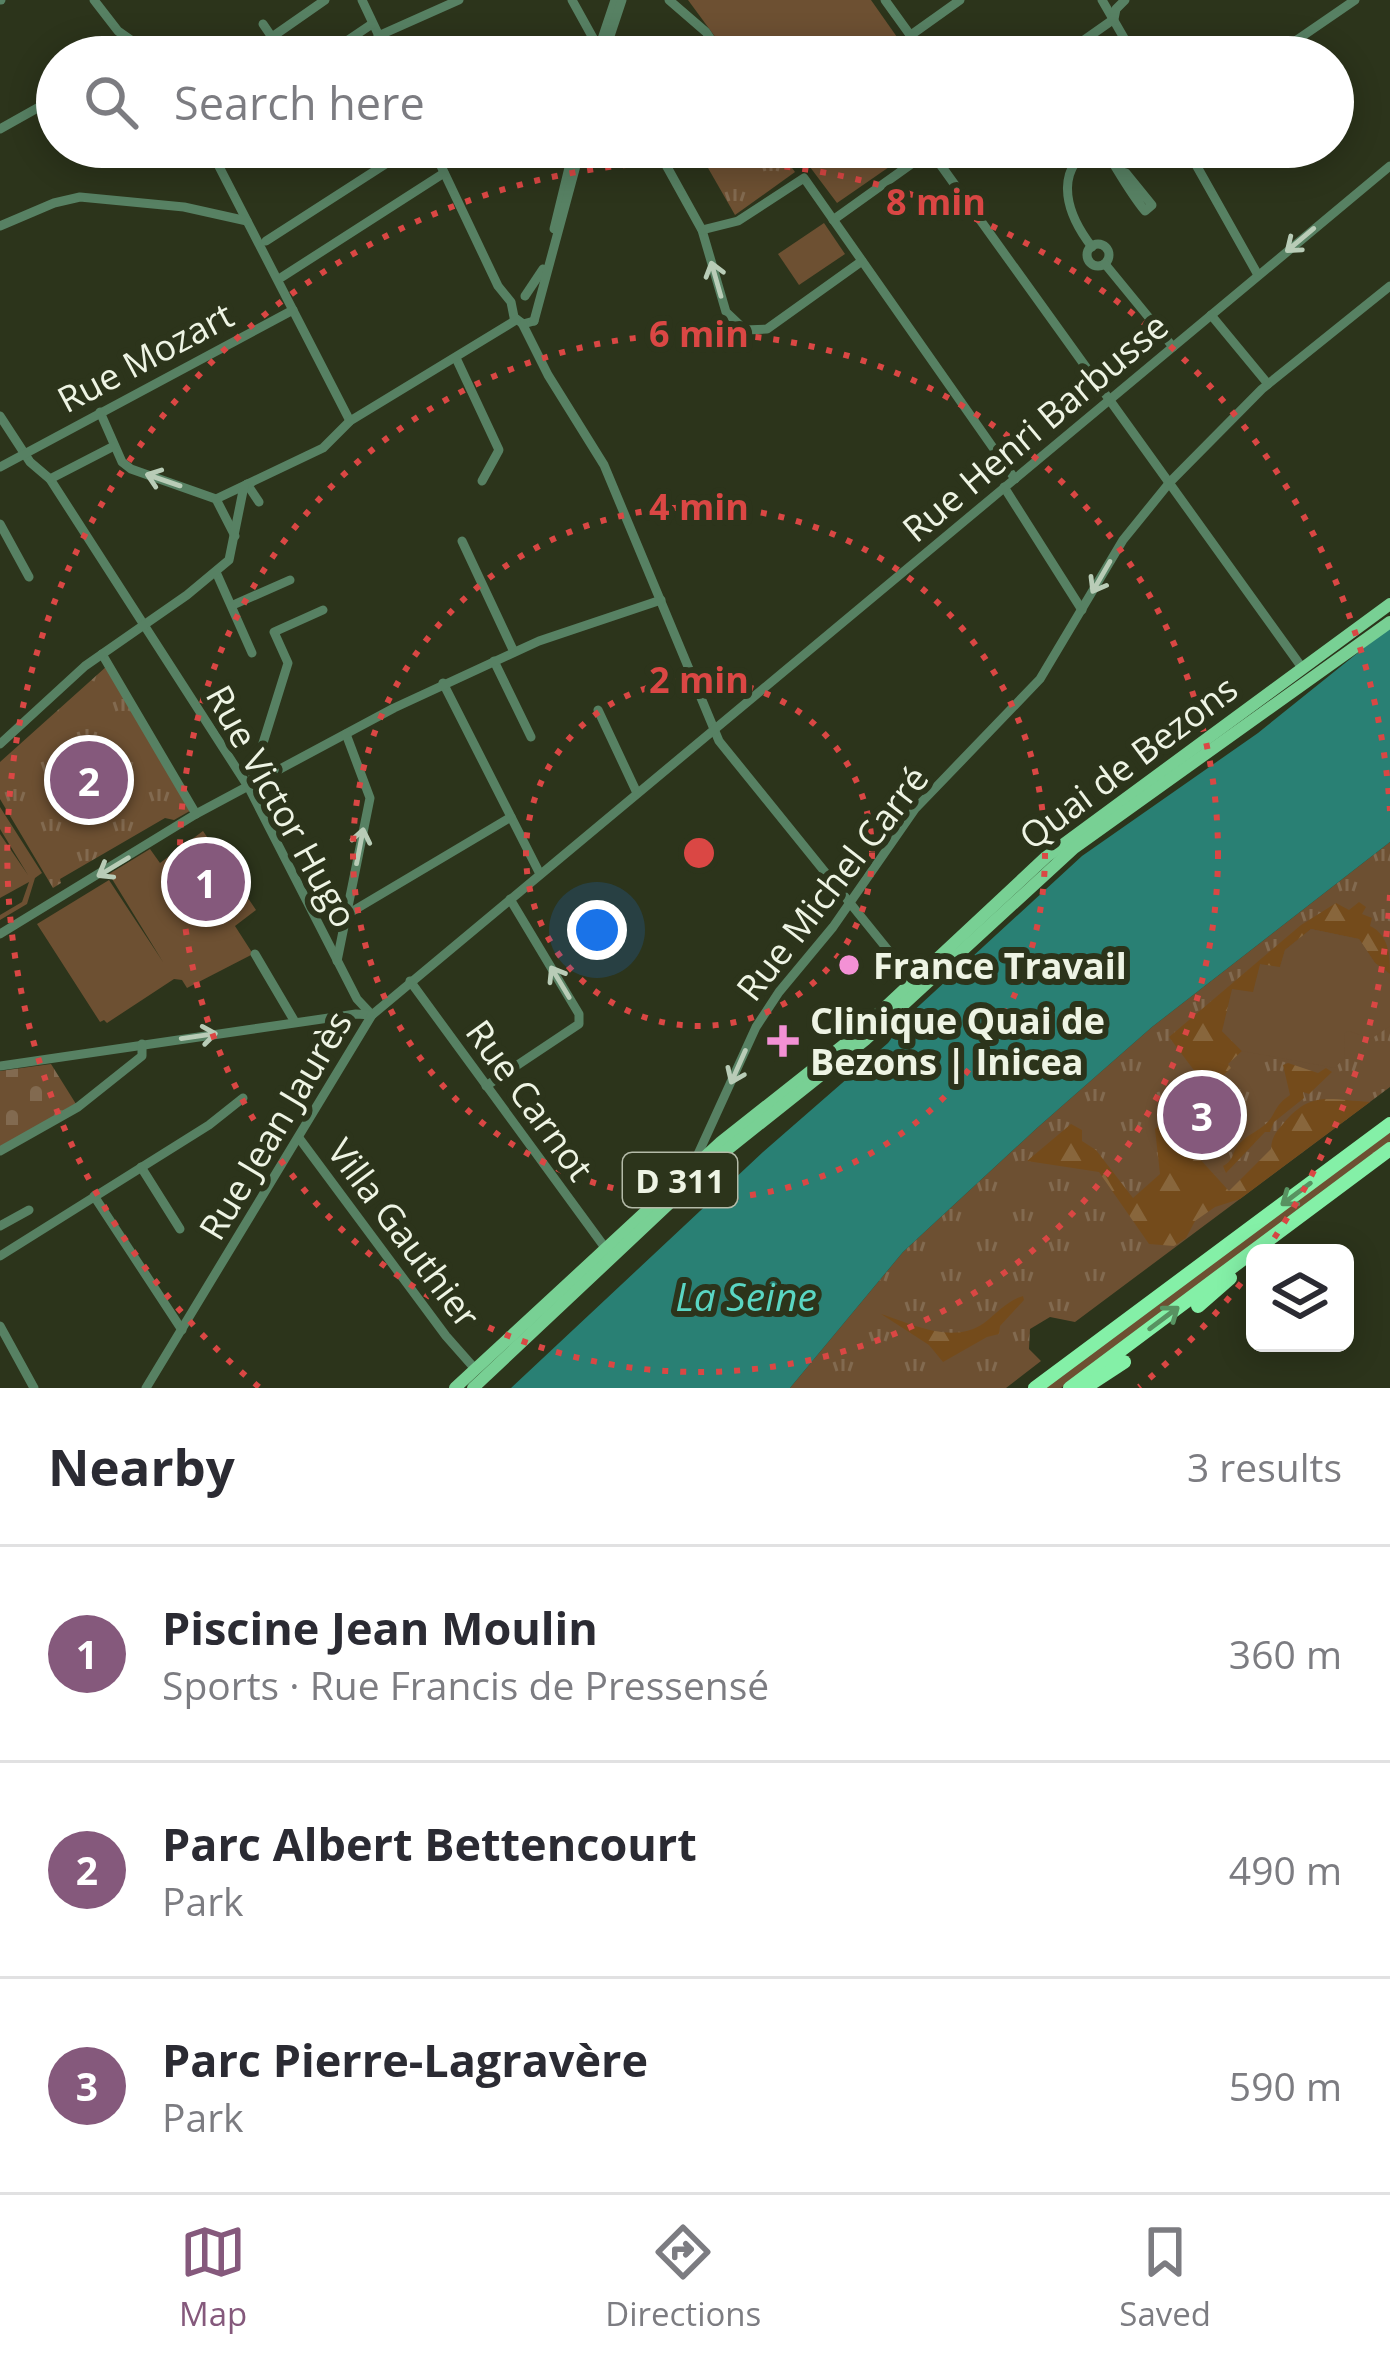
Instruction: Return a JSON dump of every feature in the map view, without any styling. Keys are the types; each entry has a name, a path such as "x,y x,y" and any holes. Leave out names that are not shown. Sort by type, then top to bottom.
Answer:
{"highway":[{"path":"1035,1388 1390,1124"},
{"path":"1263,1244 1390,1150"},
{"path":"1070,1388 1246,1257"},
{"path":"1198,1306 1246,1265"},
{"path":"1084,1388 1124,1362"}],"main road":[{"name":"Quai de Bezons","path":"918,985 1046,857 1342,640 1390,599"},
{"name":"Quai de Bezons","path":"918,985 1074,848 1390,622"},
{"path":"1289,698 1303,669 1330,668"},
{"name":"D 311","path":"473,1388 723,1153 818,1079 908,1000 918,985"},
{"name":"D 311","path":"455,1388 471,1365 607,1249 691,1169 918,985"}],"street":[{"path":"94,0 125,36"},
{"path":"273,36 325,0"},
{"path":"362,0 378,36 460,0"},
{"path":"572,0 590,36"},
{"path":"606,36 619,0"},
{"path":"668,0 709,36"},
{"path":"885,0 910,35 960,0"},
{"path":"1102,0 1123,36"},
{"path":"1091,36 1114,20 1125,0"},
{"path":"1303,36 1355,0"},
{"path":"263,24 271,36"},
{"path":"354,36 372,24"},
{"path":"0,129 36,109"},
{"name":"Rue Henri Barbusse","path":"637,793 1390,166"},
{"path":"220,168 263,243 350,422"},
{"path":"263,243 379,168"},
{"path":"442,168 498,286 516,298 538,303"},
{"path":"571,168 544,266 516,298 519,322 602,461 713,730 918,985"},
{"path":"536,350 534,321 573,168"},
{"path":"668,168 702,230 726,312 734,323 756,332 778,323 862,261"},
{"path":"833,220 908,168"},
{"path":"947,168 1303,669"},
{"path":"1073,168 1066,201 1076,228 1092,247 1098,244 1107,249 1105,264 1173,347"},
{"path":"1198,168 1258,275"},
{"path":"280,279 444,172"},
{"path":"702,230 738,221 804,178 1015,479"},
{"path":"0,226 55,202 92,197 184,207 247,221"},
{"name":"Rue Michel Carré","path":"691,1169 756,1027 915,809 1022,701 1123,540 1170,482 1268,384 1390,286"},
{"name":"Rue Mozart","path":"0,467 293,310"},
{"path":"1211,315 1268,384"},
{"path":"216,499 323,448 350,422 456,358 519,322 534,321"},
{"path":"456,358 499,450 482,481"},
{"path":"100,412 114,446 131,469 216,499 235,537"},
{"name":"Rue Victor Hugo","path":"0,416 23,453 50,479 249,788 357,999 372,1015"},
{"path":"50,479 114,446"},
{"path":"245,485 259,502"},
{"path":"0,744 102,653 229,560 245,485"},
{"path":"1004,488 1082,610"},
{"path":"0,524 29,577"},
{"path":"462,541 514,652"},
{"path":"216,572 252,653"},
{"path":"233,605 290,580"},
{"path":"0,934 196,814 443,683 514,652 661,600"},
{"path":"249,788 288,663 274,632 322,610"},
{"path":"102,653 196,814"},
{"path":"494,662 531,737"},
{"path":"443,683 540,874"},
{"path":"598,710 637,793"},
{"path":"337,961 370,798 346,734"},
{"name":"Rue Jean Jaurès","path":"146,1388 372,1015 637,793"},
{"path":"346,915 511,817"},
{"path":"486,1086 579,1024 579,1014 510,899"},
{"path":"254,954 295,1022"},
{"name":"Rue Carnot","path":"410,982 607,1249"},
{"path":"0,1066 372,1015"},
{"path":"0,1151 78,1107 142,1056 142,1044"},
{"path":"0,1256 209,1125 243,1098"},
{"name":"Villa Gauthier","path":"299,1138 471,1365"},
{"path":"141,1167 180,1229"},
{"path":"94,1196 182,1330"},
{"path":"0,1226 29,1210"},
{"path":"0,1327 34,1388"}],"green space":[{"path":"688,0 871,0 896,36 715,36"},
{"path":"708,168 792,168 795,172 735,215"},
{"path":"811,168 888,168 837,203"},
{"path":"824,223 845,254 799,285 778,254"},
{"path":"107,666 195,808 174,820 165,818 60,879 53,888 0,799 0,762"},
{"path":"0,807 42,873 35,878 27,904 0,920 0,915 22,902 29,882 0,898 0,834 28,875 0,829"},
{"path":"203,831 256,910 235,926 253,954 187,988 182,980 174,979 107,1023 100,1022 37,924 109,880 163,962 109,874 150,849 160,863"},
{"path":"1390,842 1390,1087 1075,1322 1050,1317 1030,1329 1029,1349 1041,1361 1006,1388 790,1388 903,1252 1037,1128 1152,1027"},
{"path":"1359,902 1366,907 1362,914 1372,918 1370,926 1385,940 1390,974 1375,963 1359,939 1311,929 1285,950 1280,967 1222,1031 1242,1051 1228,1064 1231,1068 1174,1122 1181,1130 1178,1135 1229,1191 1271,1149 1278,1130 1303,1106 1332,1099 1370,1102 1240,1199 1215,1207 1195,1221 1186,1238 1174,1246 1149,1244 1099,1172 1027,1161 1071,1124 1082,1130 1082,1141 1096,1150 1133,1198 1160,1174 1155,1129 1193,1094 1199,1077 1169,1037 1301,925 1336,903 1349,910"},
{"path":"1311,929 1359,939 1375,963 1390,974 1390,1026 1371,1039 1344,1033 1345,1057 1335,1068 1242,1051 1222,1031 1232,989 1253,992 1260,964 1280,967 1285,950"},
{"path":"51,1064 76,1104 0,1147 0,1071"},
{"path":"1283,1065 1318,1073 1326,1068 1332,1072 1309,1094 1303,1092 1304,1098 1226,1173 1223,1166 1237,1147 1268,1122 1290,1095"},
{"path":"1390,1129 1390,1144 1255,1244 1246,1244 1246,1251 1061,1388 1042,1388"},
{"path":"1023,1296 999,1334 943,1362 929,1345 881,1314 933,1330 959,1332 984,1323"}],"water":[{"name":"La Seine","path":"1390,627 1390,842 1152,1027 1037,1128 903,1252 790,1388 511,1388 763,1152 888,1043 909,1015 1082,856 1258,733"}],"place":[{"name":"Parc Albert Bettencourt","path":"89,780"},
{"name":"Piscine Jean Moulin","path":"206,882"},
{"name":"France Travail","path":"849,965"},
{"name":"Clinique Quai de Bezons | Inicea","path":"783,1041"},
{"name":"Parc Pierre-Lagravère","path":"1202,1115"}]}
